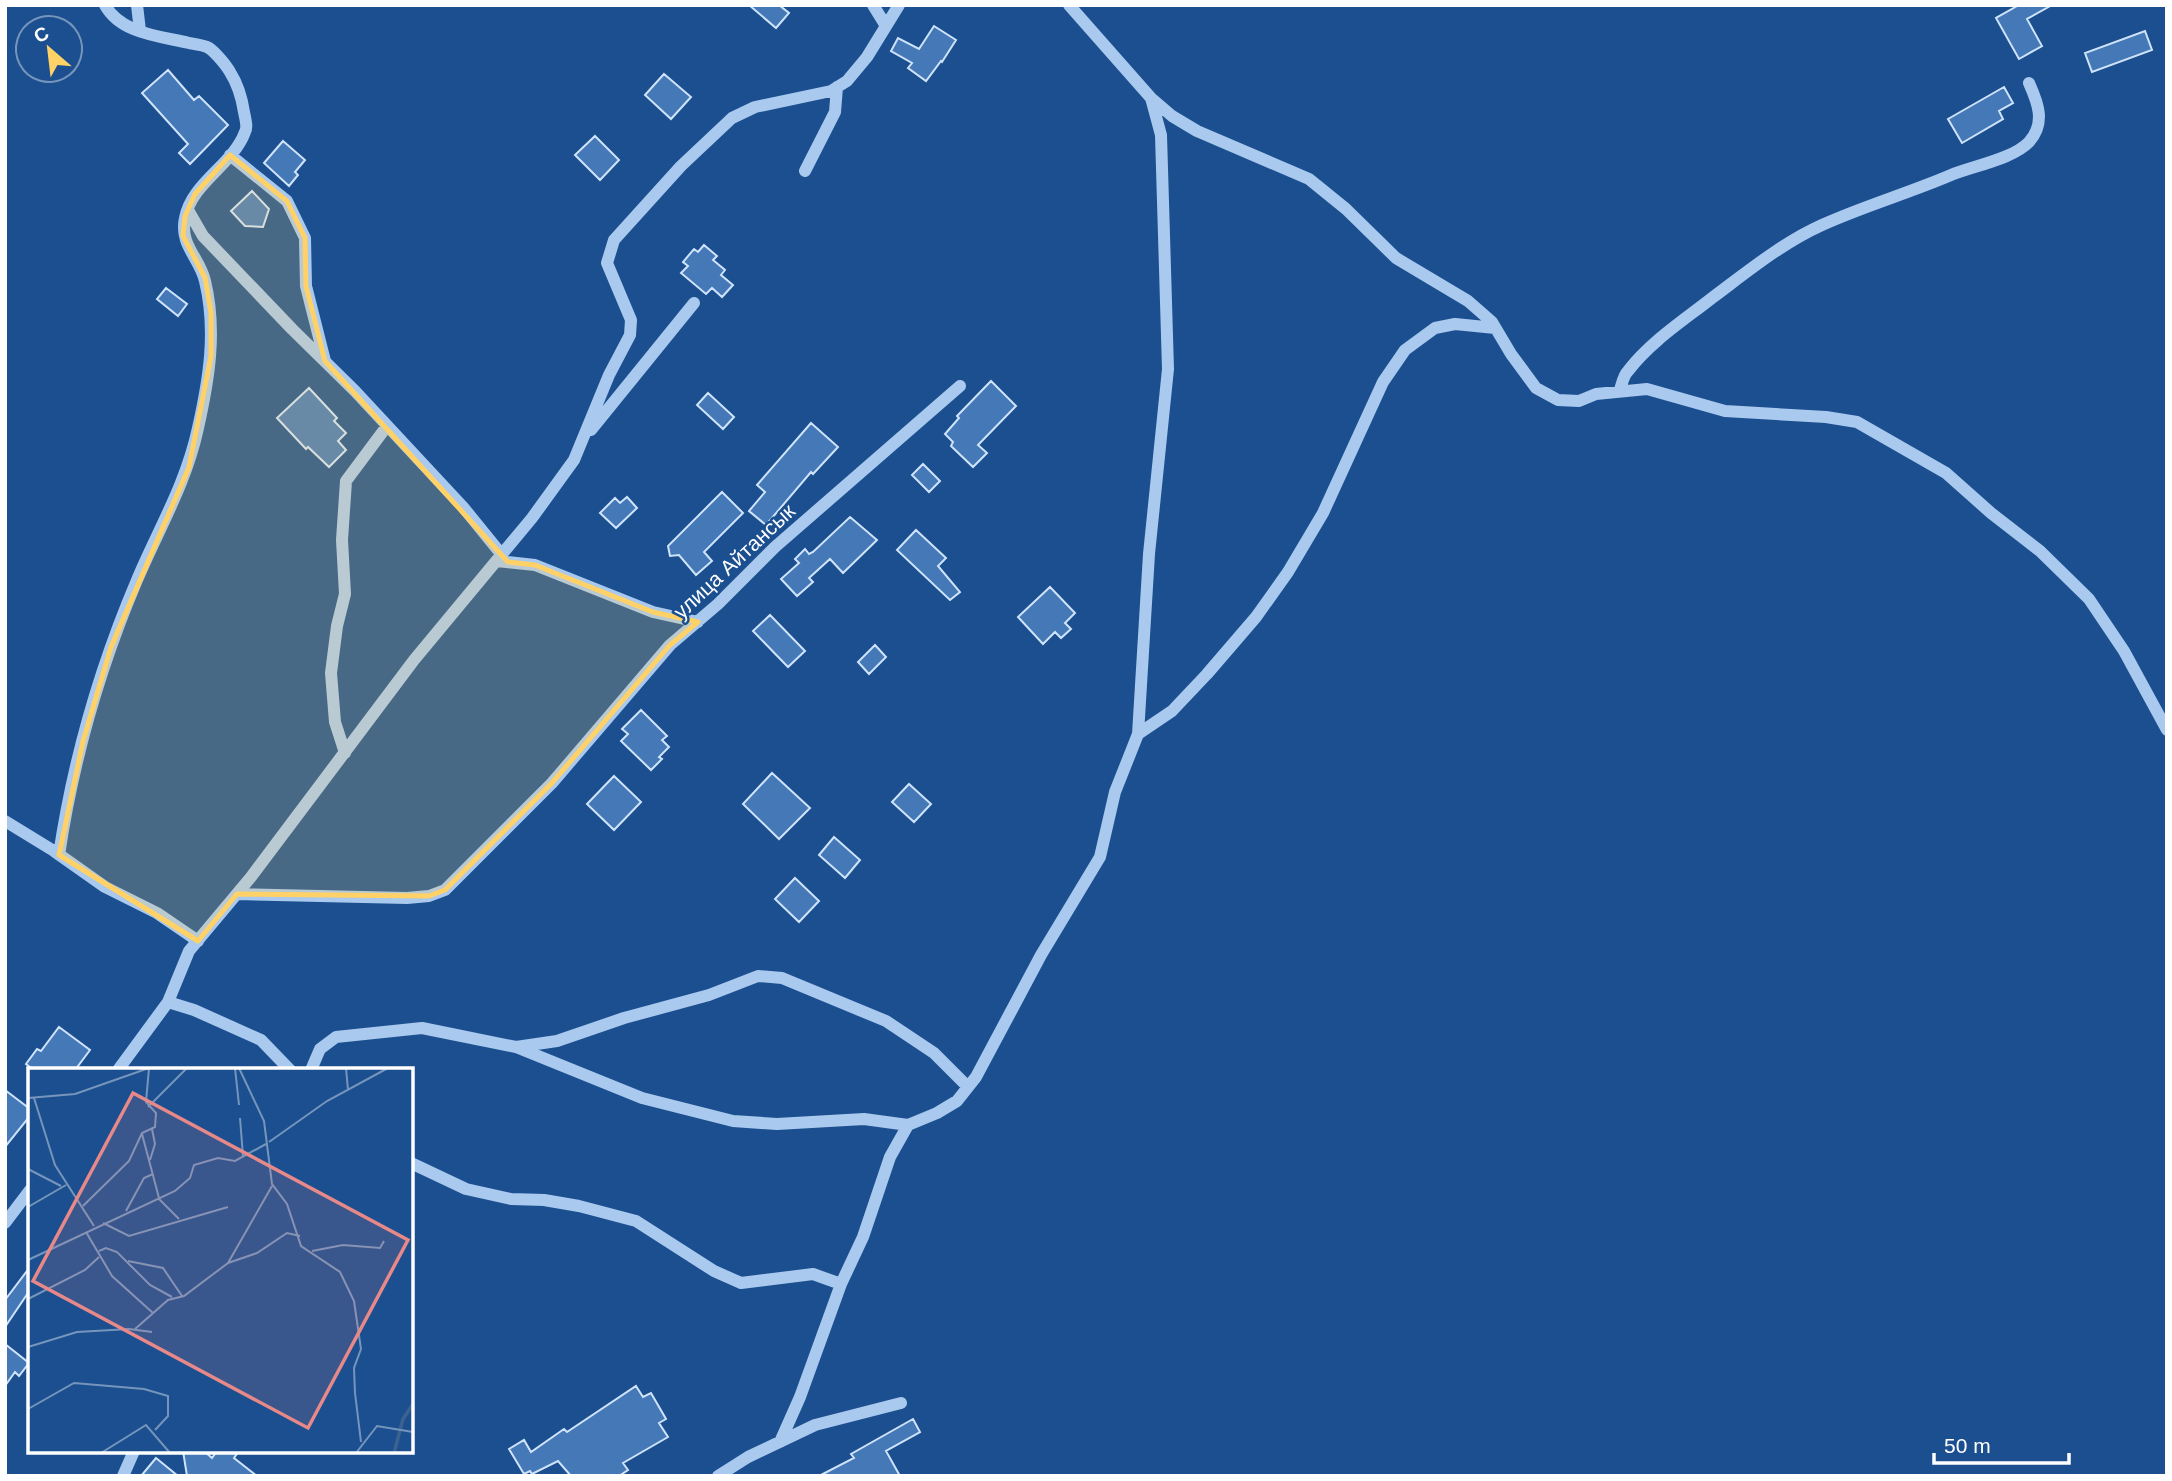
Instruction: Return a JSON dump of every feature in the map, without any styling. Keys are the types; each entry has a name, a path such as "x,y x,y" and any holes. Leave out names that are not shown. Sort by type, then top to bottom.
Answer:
{"street":[{"path":"59,855 65,813 83,741 111,647 137,578 189,467 198,427 211,356 211,313 205,278 183,236 185,216 195,194 230,155 247,130 242,101 230,72 208,47 129,28 109,12 105,5"},
{"path":"137,5 140,31"},
{"path":"873,5 886,26"},
{"path":"119,1068 168,1002 189,951 237,894 414,660 533,518 574,460 608,375 630,335 631,320 607,263 614,240 681,166 732,118 755,107 814,96 847,81 867,57 899,5"},
{"path":"1069,5 1151,99 1172,117 1196,131 1309,179 1346,209 1396,258 1468,301 1495,327 1536,388 1558,400 1579,401 1596,394 1647,389 1725,411 1826,416 1857,422 1946,473 2040,551 2089,599 2124,651 2167,730"},
{"path":"1620,390 1626,373 1647,350 1786,244 1822,225 2027,145 2036,133 2040,113 2029,83"},
{"path":"805,171 835,112 837,87"},
{"path":"312,1068 320,1049 336,1037 422,1028 516,1046 642,1098 733,1121 777,1124 863,1119 908,1125 957,1101 976,1077 1041,955 1100,857 1115,792 1138,734 1150,554 1168,369 1161,135 1151,99"},
{"path":"230,155 287,201 305,238 306,286 325,361"},
{"path":"188,210 203,236 463,507 500,558 535,565 653,612 698,622"},
{"path":"582,441 694,303"},
{"path":"1138,734 1172,711 1207,674 1256,617 1288,572 1323,513 1383,382 1405,351 1436,328 1455,324 1495,327"},
{"name":"улица Айтансык","path":"237,894 407,898 429,896 445,890 552,783 670,645 698,622 775,547 960,386"},
{"path":"345,753 335,722 331,673 337,626 345,594 342,540 346,481 387,426"},
{"path":"5,821 105,887 157,913 198,941"},
{"path":"516,1046 557,1041 624,1018 709,995 758,975 782,978 886,1021 934,1053 968,1087"},
{"path":"168,1002 194,1010 261,1040 288,1068"},
{"path":"780,1442 800,1397 841,1284 863,1237 890,1157 908,1125"},
{"path":"413,1164 466,1189 512,1199 544,1200 579,1206 636,1221 715,1271 741,1283 813,1275 841,1284"},
{"path":"5,1223 28,1193"},
{"path":"718,1476 748,1457 815,1425 901,1403"},
{"path":"123,1476 133,1453"}],"highlighted area":[{"path":"230,155 287,201 305,238 306,286 325,361 508,562 535,565 653,612 698,622 670,645 552,783 445,890 429,896 237,894 198,941 59,855 83,741 111,647 189,467 211,356 211,313 205,278 183,236 185,216 195,194"}],"building":[{"path":"749,5 779,5 789,13 776,28"},
{"path":"2019,5 2052,5 2027,19 2042,46 2019,59 1996,18"},
{"path":"934,26 956,40 926,81 908,68 912,63 891,51 898,38 919,49"},
{"path":"2145,31 2152,50 2092,72 2085,53"},
{"path":"168,70 194,100 199,96 228,125 190,164 179,153 188,144 142,93"},
{"path":"664,74 691,97 671,119 645,95"},
{"path":"2004,87 2013,103 1999,111 2003,119 1962,143 1948,119"},
{"path":"595,136 619,160 600,180 575,155"},
{"path":"283,141 305,160 295,172 298,175 289,186 264,163"},
{"path":"252,191 269,209 263,227 245,226 231,211"},
{"path":"704,245 717,256 713,260 725,270 721,275 733,285 722,297 712,288 706,294 681,273 688,266 683,262 694,249 698,252"},
{"path":"166,288 187,304 178,316 157,299"},
{"path":"991,381 1016,406 978,445 987,453 973,467 951,446 953,442 945,434 959,418 957,416"},
{"path":"309,388 337,418 334,421 346,433 338,441 346,450 329,467 308,447 306,449 277,418"},
{"path":"708,393 734,417 723,429 697,405"},
{"path":"811,423 838,447 813,474 811,472 766,525 749,511 765,492 757,485"},
{"path":"923,464 940,481 929,492 912,475"},
{"path":"722,492 743,513 704,552 712,561 696,575 679,555 670,556 668,546"},
{"path":"627,497 637,508 616,528 600,513 615,498 620,503"},
{"path":"850,517 877,540 843,573 830,559 809,578 813,582 797,596 781,579 799,563 795,559 805,549 809,554 813,552"},
{"path":"916,530 946,558 938,566 960,592 950,600 897,550"},
{"path":"1050,587 1075,613 1065,623 1071,629 1061,638 1055,632 1043,644 1018,617"},
{"path":"770,615 805,651 788,667 753,631"},
{"path":"875,645 886,657 869,674 858,662"},
{"path":"641,710 667,736 662,740 669,747 651,770 621,741 628,734 622,729"},
{"path":"772,773 810,808 779,839 743,804"},
{"path":"614,776 641,802 614,830 587,804"},
{"path":"909,784 931,804 914,822 892,802"},
{"path":"834,837 860,860 845,878 819,855"},
{"path":"795,878 819,901 799,922 775,899"},
{"path":"59,1027 90,1050 76,1068 31,1068 26,1064 37,1049 41,1051"},
{"path":"5,1090 28,1107 28,1118 5,1147"},
{"path":"28,1270 28,1293 5,1327 5,1300"},
{"path":"5,1344 28,1364 19,1376 15,1372 5,1386"},
{"path":"636,1386 643,1397 651,1393 666,1419 659,1423 668,1437 623,1463 628,1470 619,1476 571,1476 558,1461 532,1474 530,1471 524,1474 509,1449 524,1440 531,1452 564,1429 567,1432"},
{"path":"913,1419 920,1432 886,1451 900,1476 819,1476 854,1458 851,1454"},
{"path":"183,1453 206,1453 212,1458 216,1453 238,1453 234,1458 257,1476 187,1476"},
{"path":"156,1458 178,1476 141,1476"}]}
